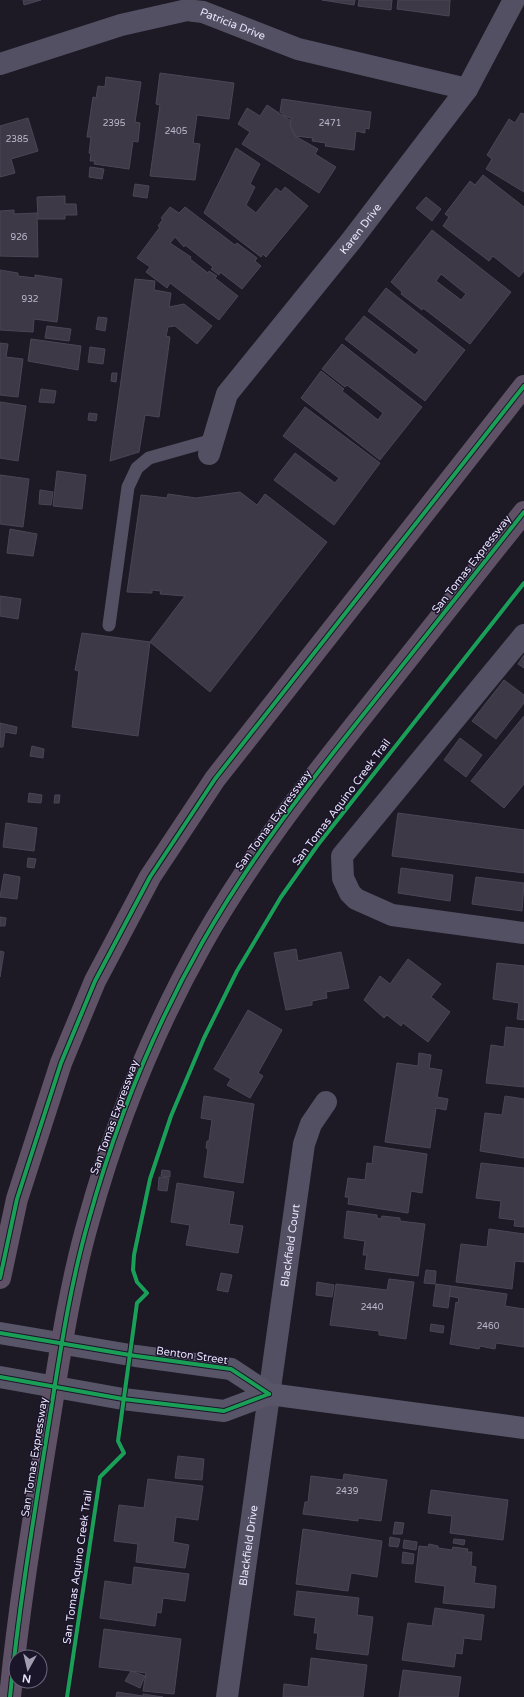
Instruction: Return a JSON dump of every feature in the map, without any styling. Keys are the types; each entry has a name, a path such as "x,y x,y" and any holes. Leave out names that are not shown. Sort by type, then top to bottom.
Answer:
{"highway":[{"path":"0,1278 18,1199 61,1063 95,981 150,877 214,779 524,386"},
{"name":"San Tomas Expressway","path":"10,1697 29,1549 62,1344 88,1221 129,1094 167,1010 202,943 248,868 314,777 524,512"}],"main road":[{"name":"Benton Street","path":"0,1333 230,1370 269,1394 524,1428"},
{"name":"Benton Street","path":"0,1377 123,1399 224,1411 269,1394"}],"street":[{"name":"Karen Drive","path":"211,447 227,394 351,241 467,88 514,0"},
{"name":"Patricia Drive","path":"0,64 120,25 187,10 203,12 298,49 467,88"},
{"path":"524,635 342,856 342,869 344,884 356,899 392,915 524,933"},
{"name":"Blackfield Court","path":"269,1394 304,1144 311,1124 326,1102"},
{"name":"Blackfield Drive","path":"226,1697 269,1394"}],"lane":[{"path":"109,625 128,487 137,468 149,458 211,447"}],"building":[{"path":"23,0 41,0 24,5"},
{"path":"322,0 355,0 354,5"},
{"path":"359,0 392,0 391,10 358,6"},
{"path":"398,0 450,0 449,16 397,9"},
{"path":"160,73 234,83 229,119 197,115 193,143 200,144 195,180 150,176 160,105 156,104"},
{"path":"106,77 141,82 135,122 140,123 138,142 133,141 129,169 94,164 95,161 90,161 91,154 89,153 91,137 87,137 93,97 96,98 98,86 105,87"},
{"path":"282,99 371,112 369,129 365,128 365,133 356,131 354,150 325,146 326,143 312,141 313,138 295,136 290,125 291,118 283,116 283,113 280,112"},
{"path":"267,105 291,121 290,125 295,136 318,149 315,154 336,167 319,193 242,144 250,132 238,124 247,108 260,116"},
{"path":"521,113 524,114 524,192 486,169 492,159 487,155 509,119 515,123"},
{"path":"28,118 38,151 11,159 15,173 0,177 0,126"},
{"path":"236,148 260,164 250,184 255,187 246,205 256,213 276,188 281,192 285,187 308,206 266,257 263,254 261,257 204,213"},
{"path":"90,167 104,169 102,179 89,177"},
{"path":"483,175 524,207 524,271 519,277 493,256 489,261 443,226 449,217 445,214 470,181 475,185"},
{"path":"135,184 149,186 147,198 133,196"},
{"path":"65,196 65,204 76,204 77,215 65,215 65,219 38,219 37,197"},
{"path":"426,197 441,209 432,221 416,208"},
{"path":"170,207 179,213 185,207 235,245 237,243 257,258 255,261 261,266 242,289 220,272 219,275 211,269 213,267 185,245 184,247 175,237 170,243 191,257 190,259 208,273 209,271 217,276 215,278 238,296 219,320 170,283 167,288 146,272 150,267 137,258 160,227 158,226 163,219 161,218"},
{"path":"14,210 14,214 37,213 38,257 0,256 0,211"},
{"path":"432,230 511,292 470,344 423,308 422,310 401,294 402,292 391,282","holes":["441,274 466,294 461,300 436,281"]},
{"path":"0,270 18,273 18,276 35,278 35,275 62,279 57,322 34,319 33,332 0,330"},
{"path":"135,279 155,281 154,290 171,293 169,307 184,304 212,326 197,344 175,326 168,327 166,336 170,337 159,417 145,415 139,452 110,461"},
{"path":"386,288 465,350 425,401 345,339 364,316 415,355 419,350 368,311"},
{"path":"98,317 107,318 105,331 96,329"},
{"path":"47,326 71,329 69,341 45,338"},
{"path":"31,339 81,346 78,370 28,361"},
{"path":"0,343 8,344 6,357 23,359 18,397 0,395"},
{"path":"342,344 422,407 380,460 301,398 321,371 344,389 342,391 378,420 383,413 347,385 345,387 322,369"},
{"path":"90,347 105,349 103,364 88,362"},
{"path":"112,373 117,373 116,382 111,381"},
{"path":"41,389 56,391 54,403 39,402"},
{"path":"0,402 26,406 18,461 0,458"},
{"path":"305,407 380,463 334,525 274,480 295,453 335,483 339,478 283,436"},
{"path":"89,413 97,414 96,421 88,420"},
{"path":"57,471 86,475 82,509 53,506"},
{"path":"0,475 29,479 23,527 0,524"},
{"path":"40,490 53,492 51,505 39,504"},
{"path":"240,492 257,505 265,494 327,542 210,692 150,642 185,596 160,594 161,591 152,590 152,593 127,592 141,495 167,498 168,494 196,498"},
{"path":"10,529 37,534 33,556 7,553"},
{"path":"0,596 21,599 18,619 0,616"},
{"path":"82,633 150,642 138,736 72,727 79,671 75,670"},
{"path":"524,655 524,668 518,664"},
{"path":"504,680 524,695 524,703 496,739 472,721"},
{"path":"524,716 524,784 504,808 471,781"},
{"path":"0,723 17,727 16,734 5,732 3,747 0,747"},
{"path":"460,738 482,755 466,777 444,760"},
{"path":"32,746 44,749 43,758 30,756"},
{"path":"29,793 42,795 41,803 28,802"},
{"path":"55,795 60,795 59,803 54,803"},
{"path":"398,813 524,830 524,873 392,856"},
{"path":"6,823 37,828 34,851 3,847"},
{"path":"28,858 36,859 34,868 27,867"},
{"path":"401,868 453,875 450,901 398,893"},
{"path":"4,874 20,877 17,899 0,897"},
{"path":"476,877 524,883 522,911 472,904"},
{"path":"0,917 6,918 5,926 0,926"},
{"path":"296,949 298,961 341,952 349,988 326,992 327,998 312,1001 312,1005 286,1010 274,953"},
{"path":"0,951 4,952 0,977"},
{"path":"408,959 441,984 431,997 450,1012 428,1042 403,1023 401,1026 387,1015 384,1018 364,1000 380,976 390,984"},
{"path":"497,963 524,966 524,1020 517,1019 519,1003 493,999"},
{"path":"248,1010 282,1030 258,1073 263,1076 250,1098 227,1085 231,1079 214,1069"},
{"path":"506,1027 524,1029 524,1087 486,1083 491,1045 504,1047"},
{"path":"419,1053 431,1055 429,1068 442,1070 437,1097 448,1099 446,1110 436,1108 430,1148 385,1142 397,1063 418,1066"},
{"path":"204,1096 254,1104 243,1183 204,1177 208,1149 206,1148 207,1141 209,1141 212,1120 201,1118"},
{"path":"505,1096 524,1099 524,1158 480,1151 485,1113 502,1115"},
{"path":"374,1146 427,1154 422,1193 411,1191 408,1213 348,1204 349,1197 345,1197 348,1178 365,1180 367,1163 372,1164"},
{"path":"481,1163 524,1168 524,1227 514,1226 515,1220 499,1218 501,1201 476,1198"},
{"path":"162,1170 170,1171 170,1177 161,1176"},
{"path":"159,1177 169,1178 167,1191 158,1190"},
{"path":"177,1183 234,1192 229,1224 243,1226 238,1253 186,1245 190,1225 171,1222"},
{"path":"347,1211 377,1215 377,1218 381,1219 382,1216 400,1218 400,1221 425,1224 418,1276 365,1269 367,1255 363,1255 365,1241 344,1238"},
{"path":"489,1229 524,1234 524,1262 515,1261 512,1289 456,1282 461,1244 487,1247"},
{"path":"426,1270 436,1271 435,1284 424,1283"},
{"path":"221,1273 232,1275 228,1292 217,1290"},
{"path":"389,1279 414,1282 406,1339 379,1335 379,1331 330,1325 336,1284 387,1290"},
{"path":"317,1282 334,1285 332,1297 316,1295"},
{"path":"436,1284 451,1286 448,1308 433,1306"},
{"path":"451,1286 507,1294 505,1306 524,1309 524,1347 496,1343 495,1349 480,1346 479,1349 450,1344 456,1302 458,1303 459,1298 449,1296"},
{"path":"431,1324 444,1326 443,1333 430,1331"},
{"path":"178,1456 204,1459 202,1480 175,1478"},
{"path":"344,1474 387,1480 381,1521 358,1518 358,1521 303,1514 305,1502 308,1502 311,1476 343,1480"},
{"path":"148,1479 203,1486 198,1520 176,1517 173,1542 189,1545 185,1568 136,1562 138,1544 114,1541 119,1505 144,1508"},
{"path":"431,1490 508,1500 503,1540 450,1533 452,1516 428,1513"},
{"path":"395,1522 404,1523 402,1534 393,1534"},
{"path":"303,1529 382,1541 377,1577 351,1573 348,1591 296,1584"},
{"path":"390,1537 400,1539 398,1547 389,1546"},
{"path":"454,1539 465,1540 464,1545 453,1543"},
{"path":"404,1540 417,1542 416,1550 403,1548"},
{"path":"429,1544 438,1546 438,1548 452,1550 453,1547 468,1549 467,1552 472,1552 471,1566 476,1567 474,1583 496,1586 494,1608 443,1603 445,1586 415,1582 419,1546 428,1547"},
{"path":"403,1552 414,1554 413,1564 402,1563"},
{"path":"134,1567 189,1574 185,1601 163,1598 161,1613 157,1612 155,1626 100,1618 105,1581 132,1585"},
{"path":"297,1591 359,1598 357,1615 373,1617 368,1655 316,1649 318,1633 314,1633 316,1618 294,1615"},
{"path":"435,1608 484,1615 481,1640 464,1638 462,1654 456,1653 454,1667 402,1660 408,1623 432,1626"},
{"path":"104,1629 181,1639 174,1694 143,1691 146,1673 99,1667"},
{"path":"311,1658 367,1665 363,1697 283,1697 284,1684 308,1687"},
{"path":"403,1670 461,1677 458,1697 399,1697"},
{"path":"131,1671 145,1676 140,1688 125,1681"},
{"path":"117,1692 143,1696 143,1694 163,1697 116,1697"}],"cycle path":[{"path":"0,1278 17,1199 61,1063 95,981 150,877 215,779 524,386"},
{"path":"10,1697 30,1544 58,1365 69,1306 81,1248 89,1219 111,1147 137,1077 167,1009 184,976 220,912 259,852 323,766 524,512"},
{"name":"San Tomas Aquino Creek Trail","path":"67,1697 100,1477 124,1453 118,1441 137,1303 147,1293 137,1282 133,1270 134,1255 150,1179 171,1116 204,1038 237,971 281,897 317,846 524,583"},
{"path":"0,1333 136,1356 231,1369 269,1394"},
{"path":"0,1377 123,1399 224,1411 269,1394"}]}
